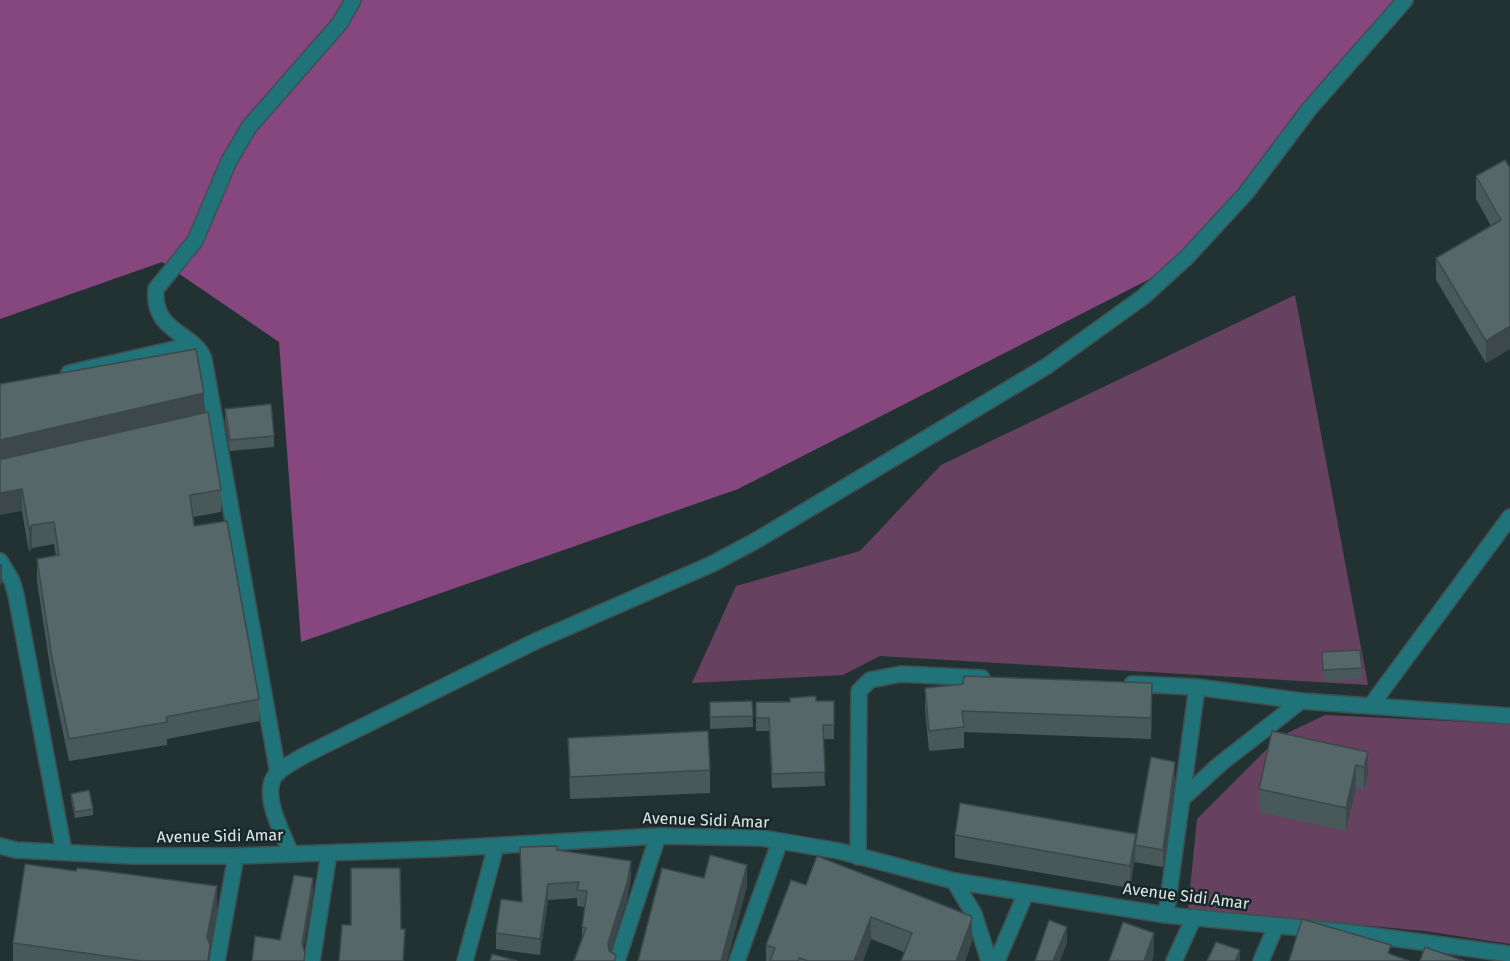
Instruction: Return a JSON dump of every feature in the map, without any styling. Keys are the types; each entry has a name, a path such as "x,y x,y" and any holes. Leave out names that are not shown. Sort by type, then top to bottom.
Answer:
{"street":[{"path":"278,773 209,425 204,359 201,352 177,334 158,311 156,289 195,241 229,161 249,128 340,23 353,0"},
{"path":"291,854 270,799 272,782 278,773 305,755 536,641 712,564 757,540 1047,366 1143,297 1186,258 1246,193 1310,108 1405,0"},
{"path":"57,376 192,345"},
{"path":"1372,704 1510,517"},
{"path":"0,561 12,581 16,595 64,852"},
{"path":"858,857 859,691 870,680 901,674 996,678"},
{"path":"1114,684 1197,687 1301,701 1372,704 1510,716"},
{"path":"1166,915 1184,797 1197,687"},
{"path":"1184,797 1220,764 1301,701"},
{"path":"617,961 658,836"},
{"name":"Avenue Sidi Amar","path":"0,846 133,856 236,856 496,846 658,836 762,838 858,857 954,881 1166,915 1346,932 1510,954"},
{"path":"736,961 780,842"},
{"path":"465,961 496,846"},
{"path":"312,961 329,853"},
{"path":"217,961 236,856"},
{"path":"954,881 974,914 989,961"},
{"path":"996,961 1026,893"},
{"path":"1174,961 1194,917"},
{"path":"1261,961 1276,926"}],"shaded area":[{"path":"0,0 1402,0 1187,260 738,489 301,642 279,342 162,262 0,319"},
{"path":"1295,295 1368,685 880,656 843,675 692,683 736,586 860,551 941,465"},
{"path":"1325,715 1510,724 1510,944 1425,931 1188,909 1197,819 1279,737"}],"building":[{"path":"1505,160 1510,168 1510,326 1486,341 1436,258 1501,220 1476,176"},
{"path":"196,349 204,393 0,440 0,384"},
{"path":"271,404 274,436 230,440 225,409"},
{"path":"208,412 221,490 190,495 194,526 227,521 259,699 166,717 167,722 69,739 52,658 37,559 59,555 54,522 32,525 29,529 22,489 0,493 0,459"},
{"path":"1360,650 1362,668 1323,670 1322,652"},
{"path":"964,676 1152,683 1151,718 962,711 964,727 929,731 925,688 963,684"},
{"path":"816,696 816,701 834,701 834,725 823,725 825,772 772,774 769,718 756,718 756,702 790,702 790,698"},
{"path":"752,701 753,716 710,717 710,702"},
{"path":"708,731 710,770 570,777 568,738"},
{"path":"1272,731 1368,752 1364,767 1356,765 1346,808 1259,789"},
{"path":"1151,757 1175,762 1163,850 1135,845"},
{"path":"89,790 93,809 75,812 71,794"},
{"path":"960,803 1136,834 1130,866 955,835"},
{"path":"557,846 557,850 631,861 627,883 608,943 609,951 616,955 615,961 574,961 586,928 582,927 587,891 577,890 579,882 548,884 540,939 496,933 501,899 522,902 520,847"},
{"path":"710,855 747,865 721,961 638,961 662,868 704,878"},
{"path":"817,856 971,916 972,919 956,961 901,961 912,933 871,917 854,961 808,961 799,958 798,961 770,961 775,948 766,945 791,880 806,885"},
{"path":"25,864 76,871 77,868 96,870 217,886 207,937 210,945 208,961 141,961 13,943"},
{"path":"351,868 400,868 401,929 405,929 403,961 339,961 342,925 351,925"},
{"path":"294,875 313,878 302,944 305,953 304,961 252,961 255,936 280,940"},
{"path":"1302,919 1391,945 1388,953 1409,961 1289,961"},
{"path":"1049,920 1067,927 1053,961 1035,961"},
{"path":"1123,922 1154,933 1144,961 1109,961"},
{"path":"1216,942 1240,950 1235,961 1207,961"},
{"path":"1425,947 1464,961 1420,961"},
{"path":"492,954 517,961 490,961"}]}
